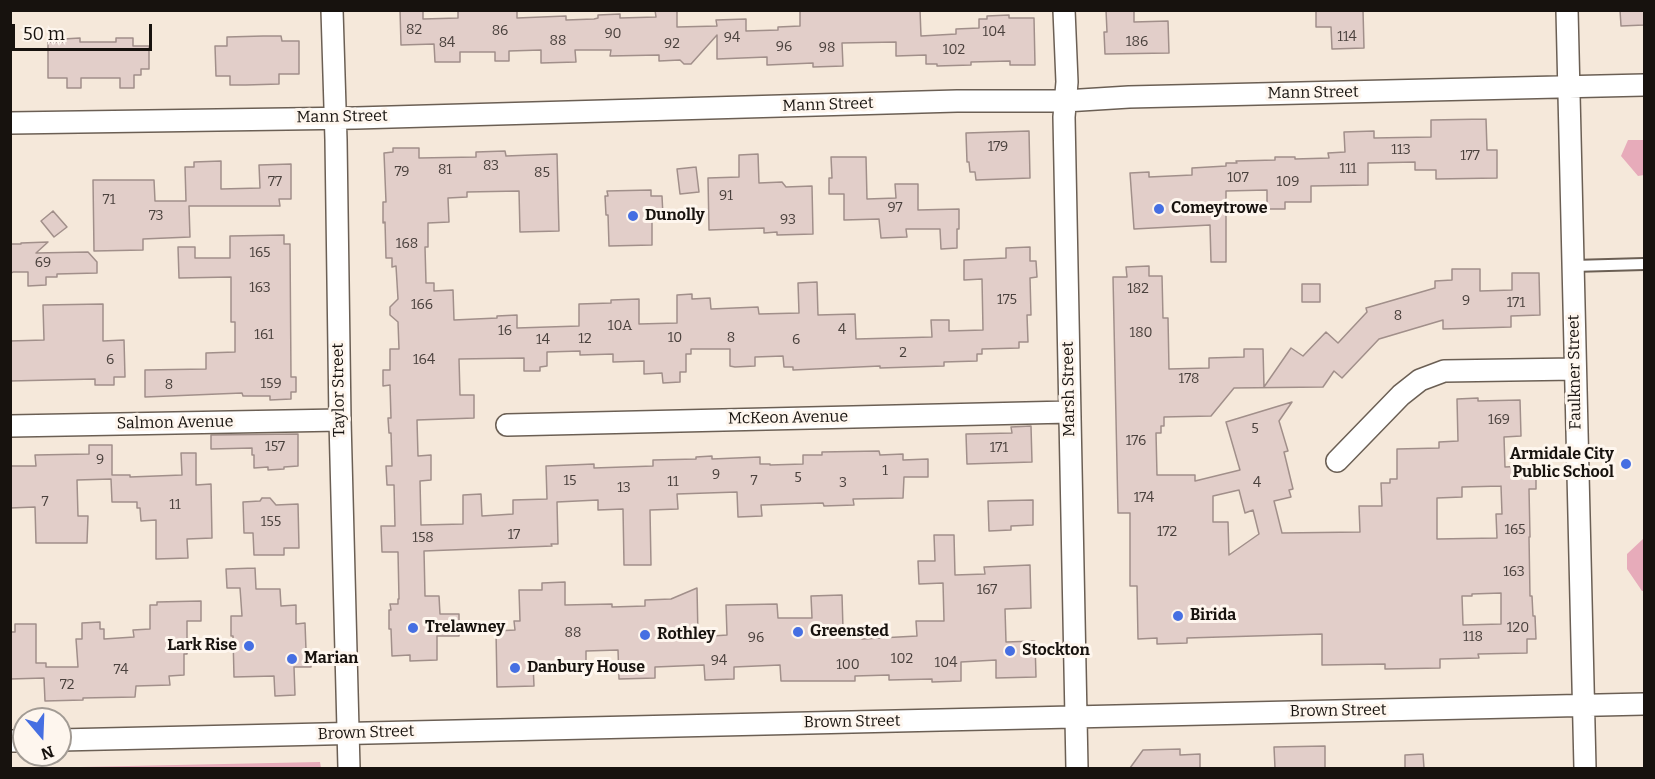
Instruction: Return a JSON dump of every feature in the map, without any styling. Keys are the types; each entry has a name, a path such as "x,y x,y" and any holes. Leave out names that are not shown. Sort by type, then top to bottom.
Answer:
{"street":[{"name":"Taylor Street","path":"332,10 349,768"},
{"name":"Marsh Street","path":"1064,10 1069,412 1077,768"},
{"name":"Faulkner Street","path":"1567,10 1585,768"},
{"name":"Mann Street","path":"10,123 335,118 1644,85"},
{"path":"1337,461 1401,395 1420,380 1444,372 1575,369"},
{"name":"McKeon Avenue","path":"507,426 1069,412"},
{"name":"Salmon Avenue","path":"10,426 340,420"},
{"name":"Brown Street","path":"72,740 1644,704"}],"lane":[{"path":"1573,266 1644,264"}],"shaded area":[{"path":"1628,140 1644,140 1644,175 1638,176 1621,156"},
{"path":"1644,538 1644,591 1642,591 1627,569 1627,554"},
{"path":"320,762 321,768 32,768"}],"building":[{"path":"400,10 423,10 423,19 458,18 458,10 517,10 517,18 566,16 566,20 594,19 598,18 598,15 620,14 620,18 656,17 655,10 677,10 677,27 717,26 716,20 746,19 746,31 778,30 778,27 800,26 800,10 920,10 921,36 956,34 956,29 979,28 979,19 987,19 987,16 1009,15 1009,18 1034,18 1035,65 1010,65 1010,61 937,66 937,64 926,64 926,55 896,56 896,42 842,43 843,66 813,67 813,63 767,65 767,57 717,59 717,35 691,64 684,64 680,60 659,61 659,55 610,56 611,50 575,50 576,62 541,63 541,50 509,51 509,61 495,61 495,52 460,52 460,62 435,62 434,44 401,45"},
{"path":"1106,10 1134,10 1134,22 1168,21 1169,53 1105,54"},
{"path":"1316,10 1363,10 1364,48 1332,49 1331,27 1316,27"},
{"path":"1620,10 1644,10 1644,25 1621,26"},
{"path":"281,36 282,41 299,41 299,74 279,74 279,84 246,85 230,85 230,76 216,76 215,46 227,46 227,37"},
{"path":"80,38 80,42 116,42 116,38 133,38 133,46 149,46 149,69 141,69 141,75 134,75 134,88 120,88 120,78 81,78 81,88 67,88 67,78 48,78 48,42 63,42 63,39"},
{"path":"1486,119 1487,150 1497,150 1497,178 1436,179 1436,170 1415,170 1415,162 1368,163 1368,185 1311,186 1311,202 1285,202 1285,209 1267,209 1267,190 1226,191 1226,262 1211,262 1210,225 1134,229 1130,173 1149,172 1149,177 1192,175 1192,168 1226,166 1226,163 1237,163 1236,161 1275,160 1275,157 1329,158 1328,153 1345,152 1344,132 1374,131 1374,138 1431,137 1431,120"},
{"path":"1029,131 1030,178 976,180 975,172 970,172 969,162 967,162 966,133"},
{"path":"393,148 419,148 419,158 476,157 476,152 505,151 506,156 557,154 559,231 520,232 519,191 467,192 467,197 448,198 449,222 428,223 428,247 425,247 426,283 434,283 434,291 453,290 454,320 517,315 517,328 579,326 579,304 639,299 639,324 677,323 677,295 692,294 692,299 710,298 711,309 758,307 759,314 799,313 798,283 817,282 818,315 855,314 856,339 932,337 931,320 949,320 949,331 983,330 982,279 964,280 964,260 1006,258 1006,248 1030,247 1030,261 1036,261 1037,277 1030,278 1031,315 1027,315 1028,342 1019,342 1019,348 982,349 982,354 977,354 977,361 944,362 944,366 793,370 793,367 784,367 783,356 755,357 755,366 735,367 730,366 730,349 691,349 691,354 686,354 686,372 680,372 680,382 663,383 662,373 644,374 644,361 613,362 613,354 580,355 580,351 547,352 547,366 540,367 540,371 524,371 524,358 459,359 460,395 474,395 474,418 417,420 418,456 431,455 431,480 420,481 421,525 463,524 463,495 481,494 482,516 513,514 513,500 547,499 546,466 594,464 594,468 653,466 653,460 696,459 696,457 712,456 712,459 760,457 760,464 770,465 803,464 803,455 822,455 822,452 879,451 880,455 903,454 903,460 928,459 928,477 904,477 903,498 853,499 854,505 824,506 823,503 761,505 762,516 738,517 737,492 677,494 678,509 650,510 651,565 624,565 623,509 598,510 598,500 557,502 558,544 424,551 425,596 439,596 440,614 459,614 459,636 437,636 437,660 410,661 410,655 392,656 389,610 391,610 390,604 398,604 399,599 398,552 382,552 381,526 395,526 394,485 387,485 386,466 392,466 388,418 391,418 390,385 383,386 383,370 390,370 390,349 399,349 398,322 390,315 390,307 398,299 396,266 392,267 392,258 386,258 385,222 383,223 383,202 386,202 384,153 393,152"},
{"path":"758,154 759,183 782,182 786,187 812,186 813,234 777,235 777,232 764,233 764,228 709,230 708,178 739,177 739,155"},
{"path":"831,157 866,157 867,199 896,198 895,184 918,184 918,210 959,209 957,248 941,249 940,229 906,229 907,237 881,238 879,219 844,220 844,194 829,194 829,178 832,178"},
{"path":"221,161 221,189 260,188 259,165 291,164 291,199 279,199 280,206 189,206 190,237 143,239 143,250 94,251 93,180 154,180 155,201 186,201 185,167 194,167 194,162"},
{"path":"696,167 699,192 680,194 677,169"},
{"name":"Dunolly","path":"651,190 651,196 662,196 663,216 652,216 652,245 609,246 605,196 608,196 607,191"},
{"path":"53,211 67,227 54,237 41,221"},
{"path":"284,235 284,244 290,244 291,377 296,377 296,392 291,392 291,399 270,400 270,396 243,396 242,393 145,397 145,370 206,369 206,353 235,352 235,322 231,322 231,277 179,278 178,247 195,247 195,258 230,258 230,236"},
{"path":"48,242 36,253 88,252 97,262 97,273 57,274 57,277 46,277 46,285 28,286 28,272 10,274 10,244"},
{"path":"1149,266 1149,276 1162,276 1163,318 1168,318 1169,369 1209,368 1209,358 1244,357 1244,349 1263,349 1264,387 1291,348 1303,356 1326,332 1338,343 1367,312 1366,308 1435,288 1435,281 1452,280 1452,269 1480,269 1480,291 1512,290 1512,273 1539,273 1540,315 1511,316 1511,327 1443,329 1443,320 1379,339 1342,378 1334,371 1323,387 1234,388 1211,416 1164,417 1161,433 1156,433 1157,475 1195,475 1195,481 1240,470 1226,422 1292,402 1279,421 1288,451 1284,452 1293,489 1289,490 1291,497 1274,501 1282,533 1360,532 1359,506 1382,506 1381,483 1390,483 1390,479 1397,479 1397,449 1439,448 1439,442 1458,441 1457,399 1520,400 1521,436 1504,437 1505,467 1526,466 1526,470 1536,470 1536,489 1529,489 1529,537 1530,596 1532,596 1533,616 1535,616 1536,639 1527,639 1527,653 1478,654 1479,658 1440,659 1440,668 1385,669 1385,664 1322,665 1322,634 1187,638 1187,643 1157,644 1157,638 1138,639 1137,586 1130,586 1130,513 1118,513 1113,277 1127,277 1126,267","holes":["1501,486 1502,514 1496,514 1497,538 1437,539 1437,498 1462,497 1462,487","1239,490 1245,513 1253,510 1259,534 1229,555 1228,522 1213,522 1213,496","1501,593 1501,624 1463,625 1462,596 1472,596 1472,594"]},
{"path":"1302,284 1320,284 1320,302 1302,302"},
{"path":"103,304 103,341 124,340 125,377 114,377 114,385 95,385 95,379 10,381 10,341 44,340 43,305"},
{"path":"1031,426 1032,462 967,464 966,434 1012,433 1011,427"},
{"path":"298,434 298,466 284,467 284,469 254,468 252,448 211,449 211,435"},
{"path":"89,445 112,445 112,475 130,475 130,477 182,475 181,453 196,453 196,485 211,484 212,538 187,539 188,558 156,559 156,520 141,521 137,502 112,502 111,479 77,480 78,516 88,516 87,543 36,543 35,507 10,508 10,466 36,466 35,455 89,454"},
{"path":"262,498 270,498 276,505 298,504 299,548 284,548 284,555 254,555 253,533 244,533 243,502 260,501"},
{"path":"1033,500 1033,525 1011,526 1011,530 989,531 988,501"},
{"path":"934,535 954,535 955,575 985,574 984,567 1030,565 1031,608 1005,609 1006,642 1035,641 1036,677 996,678 996,660 961,662 961,681 889,680 889,675 855,676 855,681 781,681 780,665 734,667 734,679 705,680 704,665 655,667 655,678 619,679 618,650 586,651 586,662 533,664 534,686 497,687 496,631 515,630 514,621 520,621 519,590 542,590 542,583 565,582 565,605 612,604 612,607 645,606 645,600 671,599 697,588 698,637 727,635 726,605 777,604 778,618 812,618 811,596 842,595 843,629 862,629 862,639 917,636 916,621 944,621 943,583 919,584 918,561 935,561"},
{"path":"255,568 256,589 280,589 281,606 296,605 296,624 305,623 306,650 311,650 311,667 294,667 295,695 275,696 274,676 234,677 231,616 242,616 240,588 227,588 226,569"},
{"path":"201,601 201,621 187,621 187,654 184,654 184,675 169,676 170,685 136,686 135,697 45,701 44,678 10,679 10,632 15,632 15,624 36,624 36,663 46,663 46,667 78,667 76,639 82,639 82,623 100,622 100,629 104,629 104,639 134,637 133,630 150,629 150,605 157,605 157,602"},
{"path":"1325,746 1325,768 1275,768 1274,747"},
{"path":"1180,749 1180,755 1200,754 1200,768 1130,768 1143,750"},
{"path":"1423,754 1424,768 1405,768 1405,755"}],"place":[{"name":"Comeytrowe","path":"1159,209"},
{"name":"Dunolly","path":"633,216"},
{"name":"Armidale City Public School","path":"1626,464"},
{"name":"Birida","path":"1178,616"},
{"name":"Trelawney","path":"413,628"},
{"name":"Greensted","path":"798,632"},
{"name":"Rothley","path":"645,635"},
{"name":"Lark Rise","path":"249,646"},
{"name":"Stockton","path":"1010,651"},
{"name":"Marian","path":"292,659"},
{"name":"Danbury House","path":"515,668"}]}
